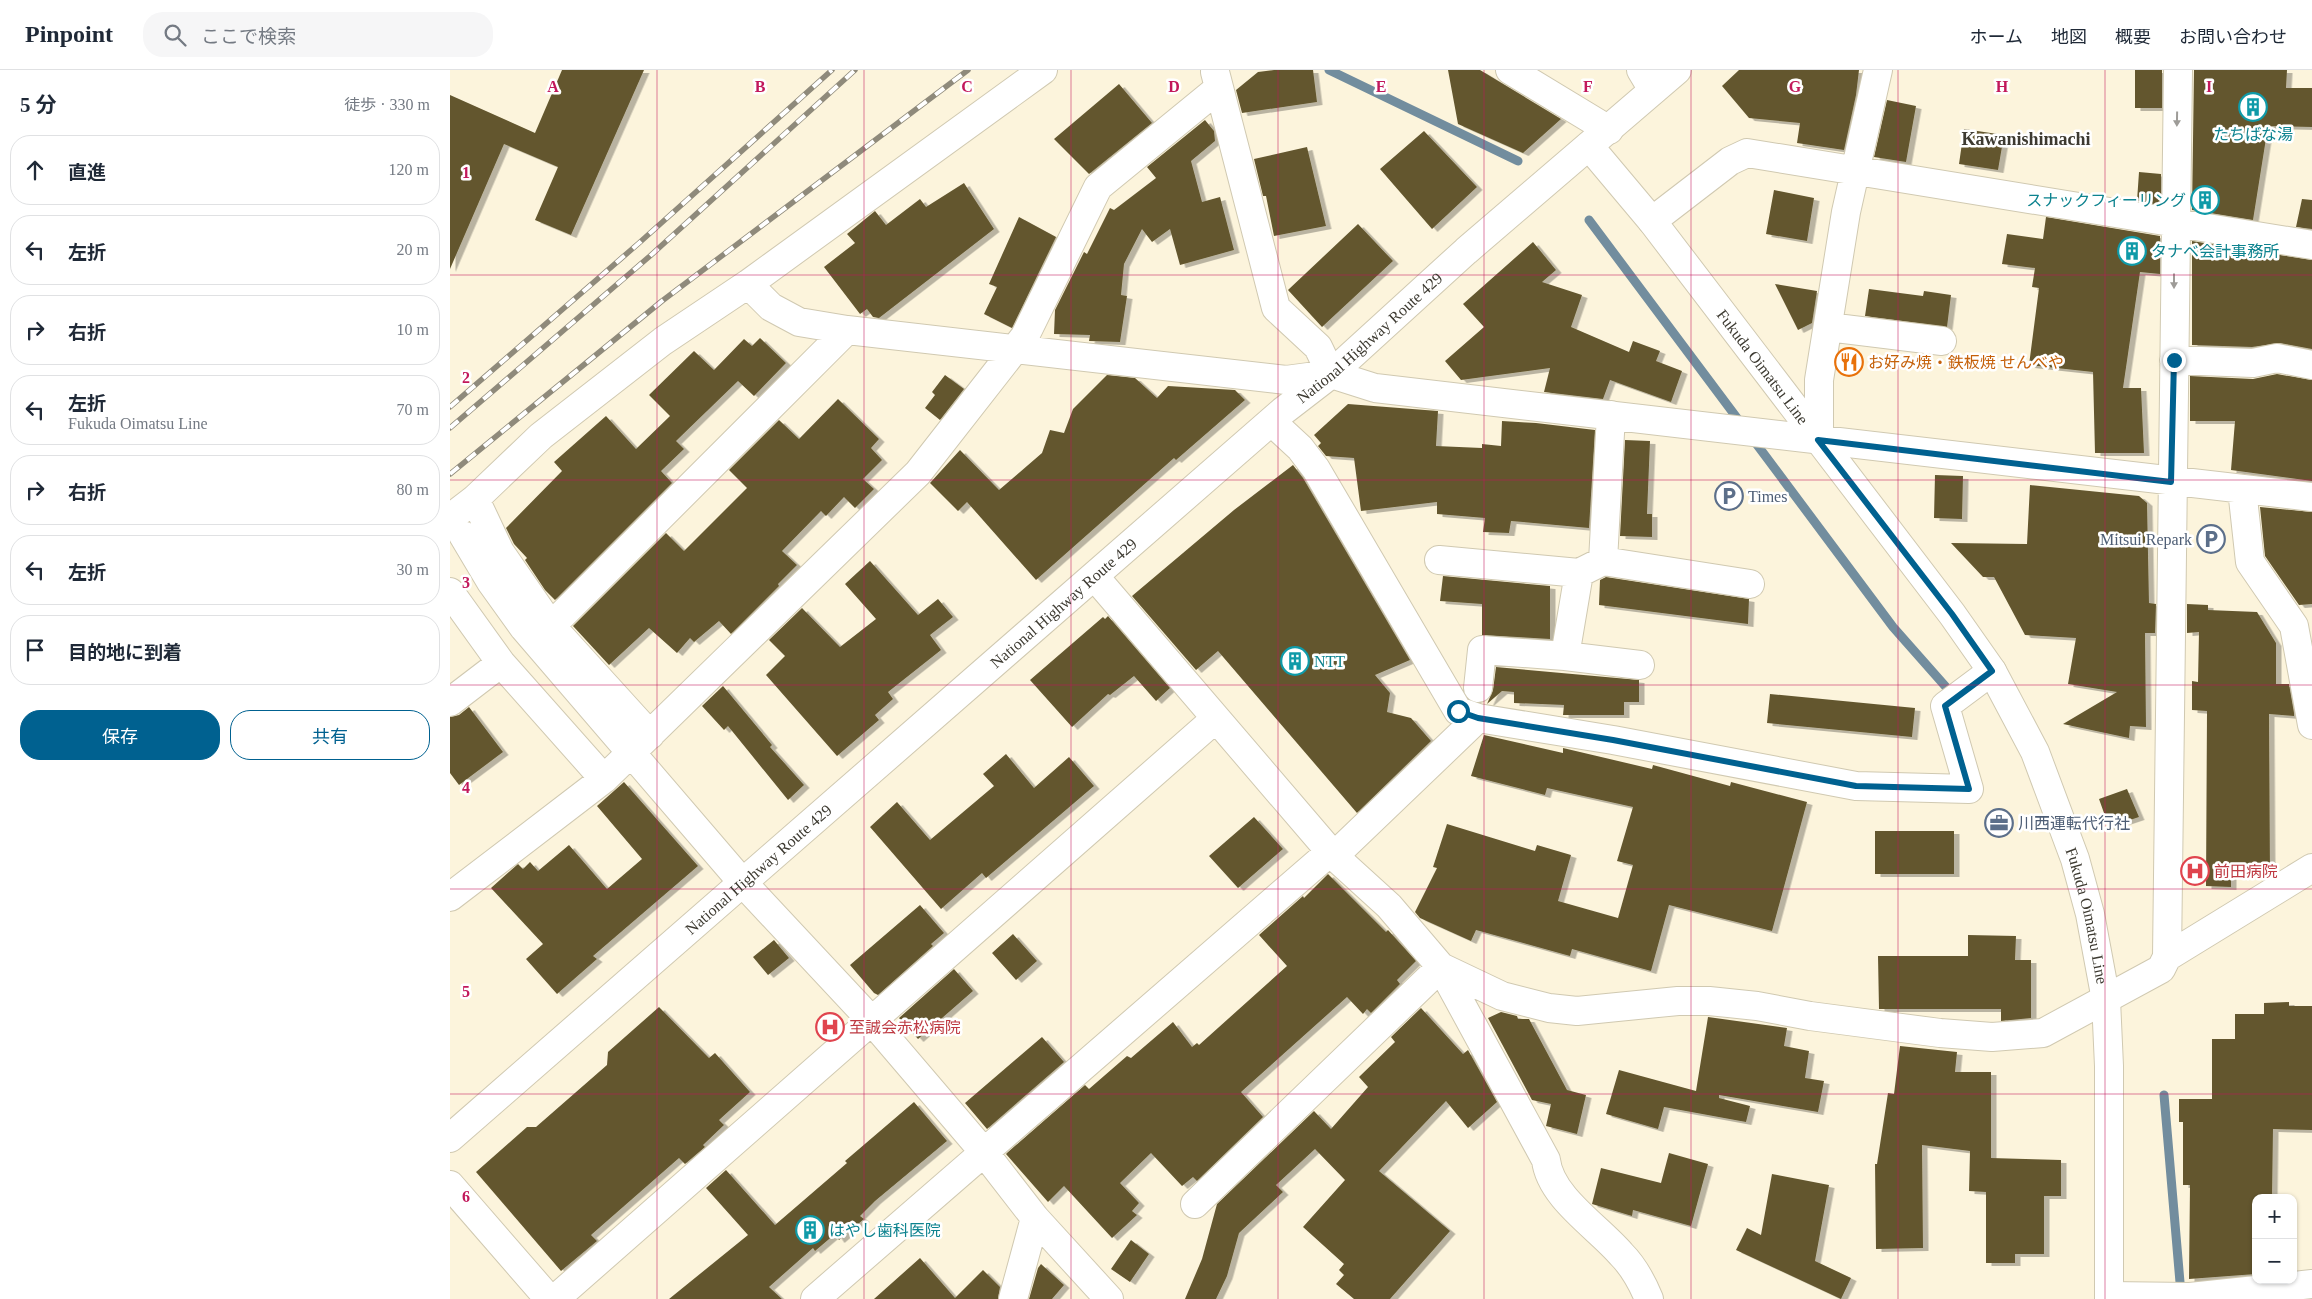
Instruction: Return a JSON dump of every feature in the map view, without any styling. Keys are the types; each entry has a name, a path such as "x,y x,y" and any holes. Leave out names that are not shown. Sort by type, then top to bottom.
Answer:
{"main road":[{"path":"1043,70 748,284 664,341 541,436 476,499 457,527 491,582 524,628 743,884 872,1021 983,1151 1035,1218 1108,1299"},
{"name":"Fukuda Oimatsu Line","path":"1510,70 1599,138 1652,221 1952,614 1992,671 2035,752 2072,850 2090,914 2106,1000 2110,1066 2109,1297"},
{"name":"National Highway Route 429","path":"450,1138 1272,423 1283,411 1331,374 1466,251 1599,138 1647,80 1677,70"},
{"path":"1818,440 1817,389 1846,212 1878,70"},
{"path":"1441,967 1502,996 1549,1008 1577,1011 1678,1001 1709,1001 1757,1006 1810,1016 1922,1031 1992,1038 2042,1033 2161,969 2167,957 2171,482 2178,70"},
{"path":"450,897 604,779 918,473 1025,336 1098,187 1217,79 1276,308 1318,347 1331,374"},
{"path":"1652,221 1730,160 1747,153 1856,169 2312,245"},
{"path":"748,284 771,307 799,322 847,330 1286,380 1331,374 1375,388 2171,482 2312,496"},
{"path":"1828,327 1942,341"},
{"path":"551,626 847,330"},
{"path":"2174,360 2253,363 2277,358 2312,365"},
{"path":"1565,656 1591,567 1611,415"},
{"path":"1272,423 1300,448 1316,469 1458,711 1478,718 1613,740 1856,786 1969,789 1945,706 1992,671"},
{"path":"2242,489 2250,562 2294,626 2312,725"},
{"path":"476,499 500,552 551,626 650,735"},
{"path":"1439,560 1591,567 1750,584"},
{"path":"1094,577 1214,720 1332,854 1389,906 1441,967 1546,1160 1547,1172 1572,1204 1633,1268 1649,1299"},
{"path":"450,592 501,663 604,779"},
{"path":"1478,688 1482,650 1640,664"},
{"path":"450,702 501,663"},
{"path":"815,1299 983,1151 1332,854 1478,718"},
{"path":"555,1299 1214,720"},
{"path":"2167,957 2312,868"},
{"path":"1195,1204 1441,967"},
{"path":"450,1185 549,1299"},
{"path":"1013,1299 1035,1218"},
{"path":"2109,1297 2182,1297 2312,1284"}],"building":[{"path":"562,70 644,70 571,235 535,220 558,167 504,144 450,269 450,95 535,133"},
{"path":"1313,70 1317,102 1242,113 1236,90 1258,72"},
{"path":"1448,70 1480,70 1561,119 1523,153 1458,124"},
{"path":"1739,70 1859,70 1856,95 1844,150 1797,143 1800,123 1749,118 1722,86"},
{"path":"2135,70 2162,70 2162,108 2135,108"},
{"path":"2194,70 2287,70 2286,88 2312,88 2312,127 2268,126 2253,220 2192,210"},
{"path":"1119,84 1152,123 1089,174 1054,139"},
{"path":"1887,100 1916,106 1906,162 1874,157"},
{"path":"1205,120 1214,131 1215,141 1191,161 1202,202 1220,197 1234,250 1180,265 1170,229 1152,242 1142,229 1124,264 1121,295 1127,296 1120,342 1089,341 1090,335 1054,334 1055,310 1084,252 1087,254 1110,208 1114,210 1156,178 1147,167"},
{"path":"1964,129 2004,135 1998,170 1959,164"},
{"path":"1424,131 1477,187 1432,229 1380,169"},
{"path":"1307,147 1326,226 1274,236 1266,196 1263,196 1254,159"},
{"path":"2139,172 2161,174 2161,205 2137,201"},
{"path":"964,183 994,229 879,318 873,317 867,309 860,314 824,267 855,243 847,234 875,211 886,225 920,199 926,207"},
{"path":"1774,190 1814,198 1807,241 1766,234"},
{"path":"2302,199 2312,200 2312,229 2296,227"},
{"path":"1019,217 1056,237 1012,328 984,314 997,287 989,284"},
{"path":"2046,217 2160,236 2160,274 2140,272 2123,388 2141,388 2144,453 2095,453 2093,372 2029,365 2039,288 2032,287 2035,268 2002,264 2007,234 2043,239"},
{"path":"1358,224 1393,261 1322,327 1288,290"},
{"path":"2192,241 2312,260 2312,349 2280,343 2252,347 2192,345"},
{"path":"1533,242 1556,270 1542,282 1582,295 1571,327 1629,352 1633,341 1660,351 1656,361 1682,371 1671,402 1610,380 1603,399 1544,392 1550,368 1461,380 1445,361 1484,327 1463,304"},
{"path":"1775,284 1817,291 1812,323 1798,330"},
{"path":"1869,289 1923,296 1924,291 1951,295 1947,327 1865,316"},
{"path":"760,338 786,363 754,396 738,381 676,441 684,449 661,471 672,483 555,600 545,590 525,560 527,558 514,544 506,528 562,471 554,462 606,416 636,449 670,416 649,395 694,351 714,370 744,339 752,346"},
{"path":"2277,374 2312,380 2312,481 2231,470 2235,421 2190,421 2190,376 2253,379"},
{"path":"945,375 964,389 940,420 925,408 935,395 932,392"},
{"path":"1107,375 1135,378 1157,398 1168,386 1235,390 1245,400 1176,460 1174,458 1036,580 967,502 958,511 930,483 960,450 999,490 1042,453 1050,430 1064,433 1073,409"},
{"path":"838,399 879,439 871,448 882,460 863,479 874,489 855,508 844,497 826,516 821,511 782,551 797,565 778,584 779,586 731,634 719,621 694,642 690,638 677,653 649,628 609,665 573,626 666,533 684,551 747,488 729,470 779,420 799,439"},
{"path":"1348,404 1438,411 1436,446 1482,448 1482,444 1501,446 1502,421 1595,430 1589,528 1511,521 1509,533 1483,532 1485,518 1437,514 1437,502 1361,511 1354,458 1326,456 1318,446 1321,443 1314,435"},
{"path":"1625,440 1650,441 1647,514 1652,514 1652,537 1620,536"},
{"name":"NTT","path":"1293,465 1303,478 1410,660 1375,675 1390,693 1387,712 1411,718 1431,741 1357,813 1218,651 1196,670 1132,596 1234,510"},
{"path":"1935,475 1963,476 1962,519 1934,518"},
{"path":"2030,485 2139,496 2147,503 2149,603 2156,604 2155,633 2145,633 2146,727 2130,726 2129,738 2063,724 2117,692 2068,684 2076,638 2025,635 1994,577 1983,577 1951,543 2027,544"},
{"path":"2260,507 2312,512 2312,604 2299,605 2265,556"},
{"path":"870,561 918,615 938,599 953,617 930,635 941,650 888,692 893,699 875,715 879,720 837,756 766,675 785,656 769,640 802,608 840,647 876,619 845,584"},
{"path":"1443,576 1550,586 1550,639 1482,635 1482,604 1440,601"},
{"path":"1606,577 1749,599 1748,624 1599,605 1600,580"},
{"path":"2187,604 2208,605 2208,610 2257,612 2276,643 2276,684 2289,684 2294,713 2294,716 2269,714 2270,875 2231,876 2231,887 2206,886 2207,711 2192,710 2192,681 2198,682 2199,632 2187,633"},
{"path":"1108,616 1170,688 1156,701 1134,676 1110,695 1108,694 1072,727 1030,680 1103,617 1105,619"},
{"path":"1496,667 1639,680 1639,702 1624,702 1624,715 1563,715 1564,705 1514,703 1514,692 1502,691 1487,704 1493,690"},
{"path":"723,686 772,745 770,747 804,785 788,800 728,726 724,730 702,706"},
{"path":"1770,694 1915,708 1912,737 1767,723"},
{"path":"469,707 503,752 459,785 450,773 450,717 459,715"},
{"path":"1484,735 1563,753 1563,748 1652,769 1653,765 1730,786 1731,782 1807,802 1772,931 1669,905 1651,971 1572,949 1570,956 1476,930 1471,941 1420,918 1415,912 1437,868 1433,867 1447,824 1535,851 1537,845 1571,855 1558,901 1618,918 1633,865 1617,861 1633,807 1547,788 1545,795 1471,776"},
{"path":"1006,754 1034,788 1069,757 1094,786 986,878 982,873 941,909 870,827 897,802 930,840 994,786 983,774"},
{"path":"624,782 698,866 593,956 597,959 557,994 526,959 543,944 491,888 518,864 523,869 530,862 538,871 569,845 607,889 642,859 597,806"},
{"path":"2127,789 2139,817 2109,827 2099,799"},
{"path":"1254,817 1283,849 1238,888 1209,856"},
{"path":"1875,831 1954,831 1954,874 1875,874"},
{"path":"1328,874 1386,932 1388,930 1416,961 1397,980 1400,984 1371,1013 1367,1009 1363,1014 1347,997 1241,1092 1263,1117 1197,1181 1193,1177 1182,1186 1151,1153 1120,1183 1139,1203 1132,1211 1137,1215 1112,1238 1064,1186 1048,1202 1006,1154 1085,1085 1089,1089 1127,1056 1131,1058 1173,1022 1192,1047 1197,1043 1199,1045 1287,966 1259,935 1303,896 1304,898"},
{"path":"920,905 944,933 931,944 933,946 878,995 874,993 850,965"},
{"path":"1013,934 1037,961 1016,980 992,953"},
{"path":"1968,935 2016,936 2015,960 2031,960 2031,1018 2001,1021 2001,1009 1879,1009 1878,956 1968,956"},
{"path":"774,940 789,958 768,975 753,957"},
{"path":"954,969 973,991 918,1039 899,1018"},
{"path":"2289,1002 2289,1006 2312,1006 2312,1130 2273,1129 2272,1194 2252,1194 2252,1274 2189,1279 2190,1185 2183,1185 2183,1122 2179,1122 2179,1099 2212,1099 2212,1039 2235,1039 2235,1014 2264,1014 2264,1003"},
{"path":"659,1007 709,1058 715,1053 750,1092 719,1120 724,1125 703,1145 705,1147 685,1164 679,1158 591,1235 597,1241 561,1271 476,1172 527,1127 536,1127 607,1065 608,1052"},
{"path":"1421,1008 1463,1054 1468,1050 1497,1102 1468,1128 1446,1101 1379,1171 1450,1231 1390,1299 1354,1299 1336,1284 1344,1275 1339,1270 1344,1264 1303,1227 1345,1180 1315,1149 1276,1185 1283,1192 1239,1233 1227,1276 1216,1299 1185,1299 1202,1259 1217,1204 1314,1111 1331,1129 1368,1087 1359,1077 1395,1042 1391,1037"},
{"path":"1501,1012 1517,1016 1518,1019 1529,1019 1567,1090 1586,1095 1577,1134 1546,1126 1551,1104 1532,1100 1488,1018"},
{"path":"1708,1017 1787,1028 1784,1046 1809,1051 1805,1078 1824,1081 1818,1112 1719,1095 1719,1098 1750,1106 1746,1122 1664,1107 1658,1129 1606,1114 1619,1070 1696,1091"},
{"path":"1042,1037 1064,1062 987,1129 965,1103"},
{"path":"1900,1046 1957,1052 1955,1072 1991,1072 1991,1158 2061,1160 2061,1196 2044,1196 2044,1254 2015,1254 2015,1263 1986,1263 1986,1192 1969,1191 1970,1151 1922,1145 1923,1248 1876,1249 1875,1164 1877,1164 1888,1093 1894,1094"},
{"path":"914,1102 947,1141 875,1201 860,1216 864,1219 839,1240 835,1234 815,1251 813,1248 769,1287 782,1299 669,1299 748,1235 706,1188 726,1170 775,1225 847,1163 845,1161"},
{"path":"1669,1153 1708,1164 1691,1226 1633,1210 1632,1216 1592,1204 1601,1168 1661,1183"},
{"path":"1772,1174 1829,1185 1815,1261 1851,1278 1841,1299 1736,1250 1747,1228 1761,1235"},
{"path":"1131,1240 1149,1254 1130,1282 1111,1269"},
{"path":"920,1258 955,1298 983,1270 1000,1287 998,1299 874,1299"},
{"path":"1041,1264 1064,1285 1052,1299 1029,1299 1038,1268"}],"waterway":[{"path":"1329,70 1518,161"},
{"path":"1589,220 1743,426"},
{"path":"1752,438 1893,627 1946,687"},
{"path":"2164,1095 2181,1294"}],"railway":[{"path":"450,407 639,243 832,70"},
{"path":"450,428 650,256 855,70"},
{"path":"450,474 662,301 968,70"}],"place":[{"name":"たちばな湯","path":"2253,107"},
{"name":"スナックフィーリング","path":"2205,200"},
{"name":"タナベ会計事務所","path":"2132,251"},
{"name":"お好み焼・鉄板焼 せんべや","path":"1849,362"},
{"name":"Times","path":"1729,496"},
{"name":"Mitsui Repark","path":"2211,539"},
{"name":"NTT","path":"1295,661"},
{"name":"川西運転代行社","path":"1999,823"},
{"name":"前田病院","path":"2195,871"},
{"name":"至誠会赤松病院","path":"830,1027"},
{"name":"はやし歯科医院","path":"810,1230"}],"district":[{"name":"Kawanishimachi","path":"2026,139"}],"route":[{"path":"1458,711 1478,718 1613,740 1856,786 1969,789 1945,706 1992,671 1952,614 1818,440 2171,482 2174,360"}]}
